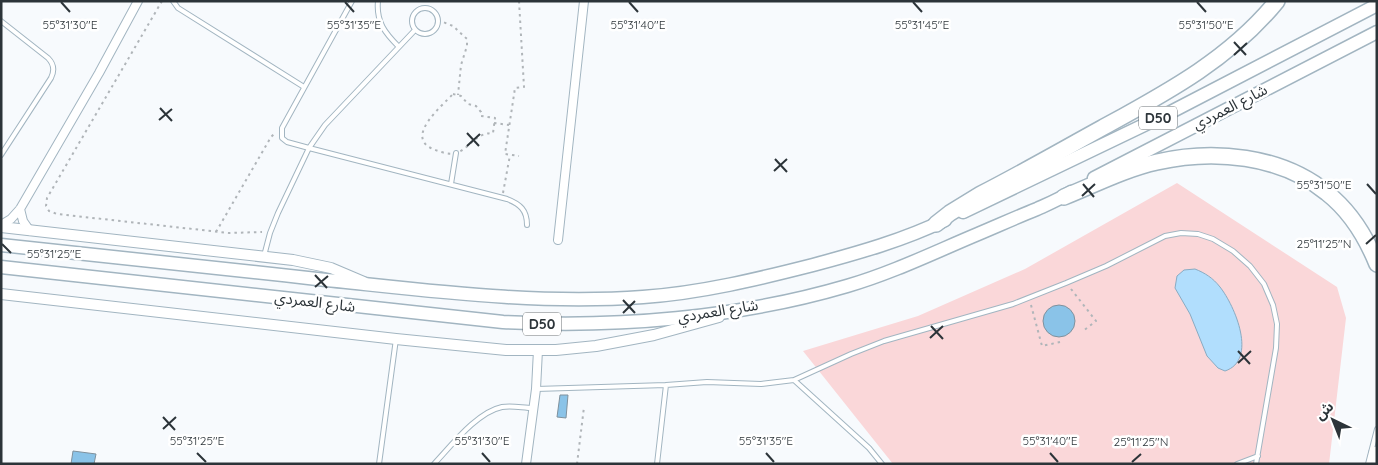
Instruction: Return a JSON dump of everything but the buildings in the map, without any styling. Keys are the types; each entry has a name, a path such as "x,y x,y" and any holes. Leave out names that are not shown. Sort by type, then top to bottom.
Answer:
{"highway":[{"path":"936,224 965,203 1206,68 1236,43 1277,1"},
{"path":"1064,197 1134,169 1176,158 1220,156 1263,162 1298,174 1328,193 1352,219 1377,264"},
{"path":"1376,464 1377,454"}],"main road":[{"name":"شارع العمردي","path":"1,245 525,299 608,299 663,295 724,285 785,272 886,243 936,224 1107,143 1377,5"},
{"name":"شارع العمردي","path":"1,267 503,322 561,324 623,322 686,317 740,309 795,299 848,285 947,247 1064,197 1133,156 1377,32"}],"street":[{"path":"1,226 20,209 92,87 138,1"},
{"path":"558,240 584,1"},
{"path":"20,209 23,221 30,231"},
{"path":"1,226 30,231 264,256 319,264 344,272 367,284"},
{"path":"1,294 506,350 566,349 625,341 690,326 740,309"},
{"path":"526,464 536,389 538,350"}],"lane":[{"path":"173,1 178,8 304,87"},
{"path":"352,1 281,131 284,140 502,197 522,208 527,215 527,225"},
{"path":"378,1 380,25 399,47"},
{"path":"431,9 438,20 432,32 423,34 415,30 412,22 414,13 418,10 431,9"},
{"path":"1,21 52,61 54,69 51,78 1,155"},
{"path":"264,256 270,233 309,148 326,125 415,30"},
{"path":"451,184 456,153"},
{"path":"536,389 666,386 707,382 761,384 794,380 884,341 965,318 1066,283 1106,266 1165,236 1181,232 1198,234 1213,239 1233,250 1250,266 1264,284 1273,305 1277,324 1275,356 1256,464"},
{"path":"380,464 396,339"},
{"path":"794,380 869,448 882,464"},
{"path":"657,464 666,386"},
{"path":"434,464 464,432 488,414 501,407 533,408"},
{"path":"1368,464 1377,429"},
{"path":"1238,464 1258,456"}],"path":[{"path":"162,1 46,198 46,206 49,212 58,214 216,232 270,233"},
{"path":"519,1 524,87 515,88 505,154 519,156"},
{"path":"438,20 454,26 467,39 467,46 461,65 458,95"},
{"path":"453,94 461,96 468,104 476,106 481,112 481,116 495,118 494,123 493,133 478,136 456,153 446,153 429,147 424,141 422,131 453,94"},
{"path":"494,123 510,124"},
{"path":"216,232 271,137 281,131"},
{"path":"502,197 510,154"},
{"path":"1066,283 1096,321 1083,331"},
{"path":"1029,297 1042,346 1060,342"},
{"path":"576,464 584,407"}],"shaded area":[{"path":"1177,183 1337,287 1346,318 1329,464 893,464 803,351 918,316 1025,269"}],"water":[{"path":"1195,269 1215,281 1226,296 1237,319 1242,345 1240,356 1235,365 1225,371 1218,368 1207,356 1190,314 1175,288 1177,276 1184,270"}]}
